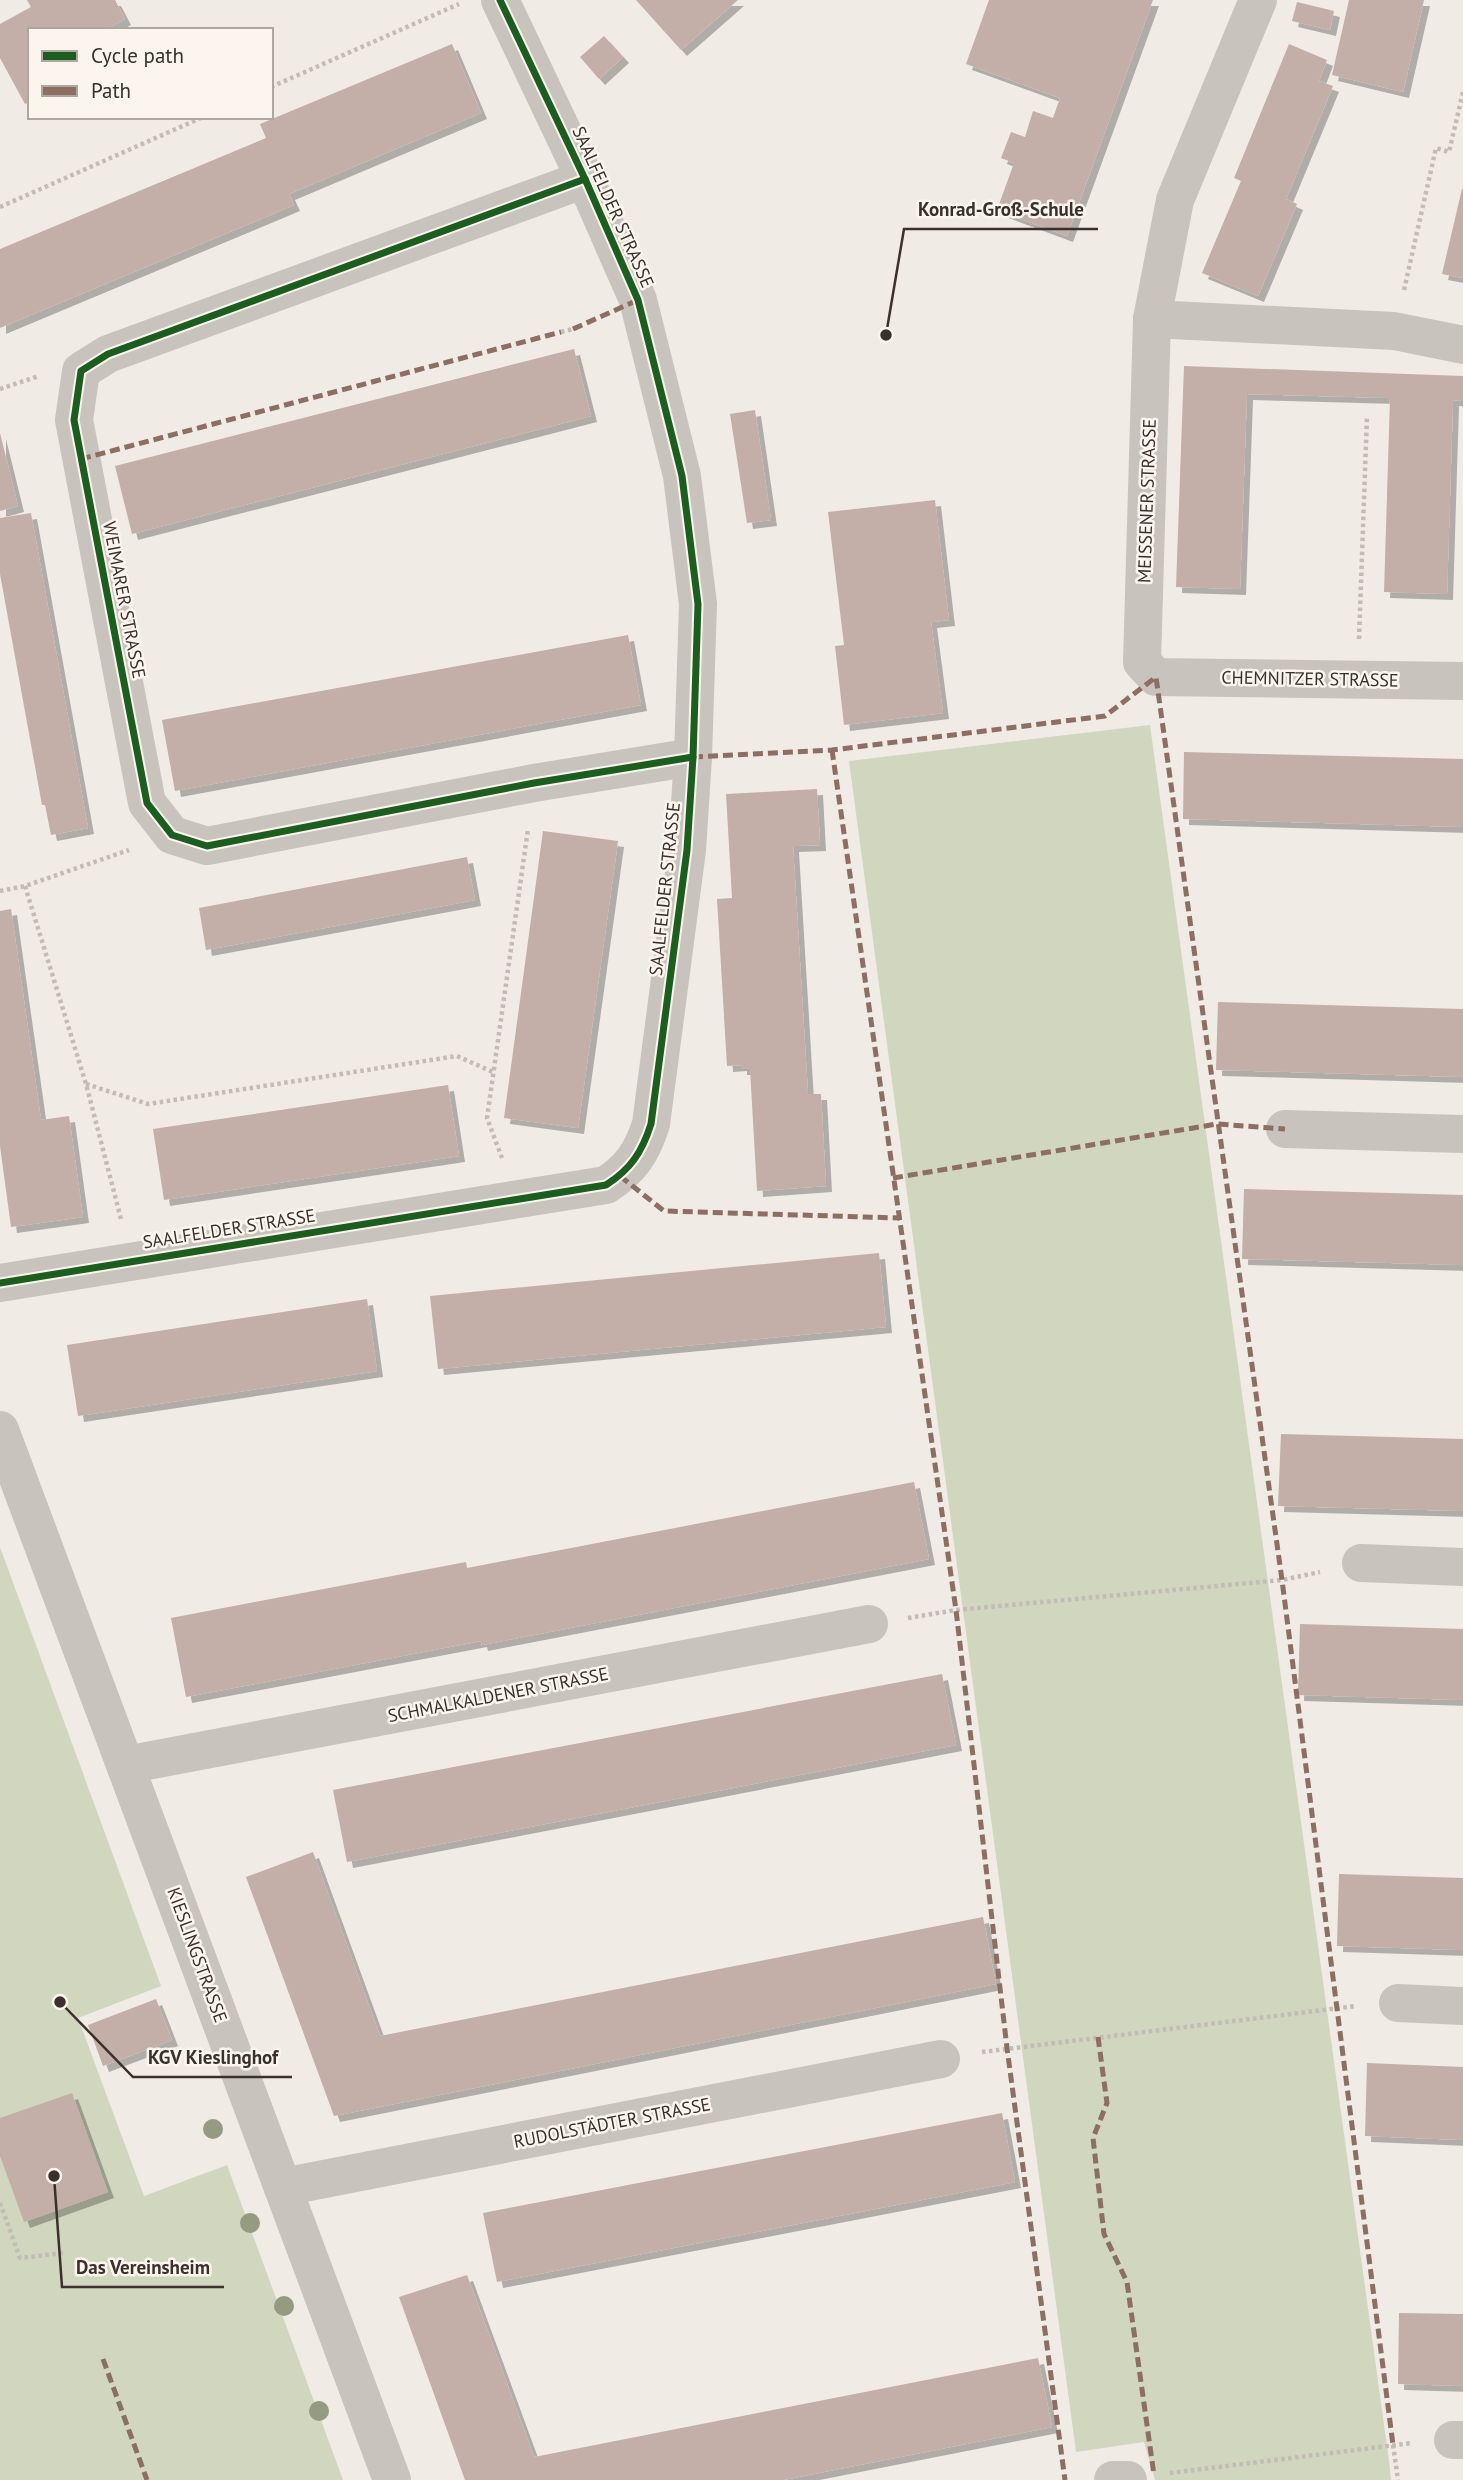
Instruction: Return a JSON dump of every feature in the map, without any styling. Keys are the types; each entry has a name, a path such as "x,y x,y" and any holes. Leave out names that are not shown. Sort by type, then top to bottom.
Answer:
{"street":[{"name":"SAALFELDER STRASSE","path":"0,1283 606,1185 620,1176 642,1153 651,1124 687,850 694,758 698,604 682,476 638,300 585,179 500,0"},
{"name":"MEISSENER STRASSE","path":"1156,677 1142,662 1152,319 1175,200 1258,0"},
{"name":"WEIMARER STRASSE","path":"172,835 147,803 74,420 81,371 108,354 585,179"},
{"path":"1152,319 1394,331 1463,345"},
{"name":"CHEMNITZER STRASSE","path":"1156,677 1463,681"},
{"path":"172,835 207,846 534,783 694,758"},
{"path":"1285,1129 1463,1134"},
{"name":"KIESLINGSTRASSE","path":"0,1430 392,2480"},
{"path":"1361,1563 1463,1567"},
{"name":"SCHMALKALDENER STRASSE","path":"126,1765 869,1624"},
{"path":"1398,2003 1463,2006"},
{"name":"RUDOLSTÄDTER STRASSE","path":"283,2187 941,2059"}],"path":[{"path":"273,86 468,0"},
{"path":"1394,331 1436,148 1449,152 1463,92"},
{"path":"0,207 198,119"},
{"path":"561,332 573,329"},
{"path":"1358,678 1367,416"},
{"path":"519,1201 487,1118 534,783"},
{"path":"0,891 25,886 172,835"},
{"path":"25,886 86,1084 131,1261"},
{"path":"86,1084 148,1104 457,1056 495,1073"},
{"path":"956,1610 1282,1580 1361,1563"},
{"path":"1007,2048 1338,2007 1398,2003"},
{"path":"0,2203 20,2258 63,2253"},
{"path":"1123,2479 1393,2445 1458,2440"},
{"path":"1393,2445 1398,2480"}],"green space":[{"path":"1150,725 1391,2480 1155,2480 1144,2442 1076,2452 849,761"},
{"path":"0,1547 161,1986 78,2018 144,2196 227,2165 343,2480 0,2480"}],"building":[{"path":"27,0 115,0 125,19 109,28 28,28 28,103 25,104 0,58 0,24 31,7"},
{"path":"636,0 738,0 681,50"},
{"path":"989,0 1153,0 1067,236 997,210 1014,163 1001,158 1011,132 1025,137 1033,111 1053,118 1060,98 966,64"},
{"path":"1349,0 1424,0 1403,92 1332,75"},
{"path":"1297,2 1334,11 1330,30 1292,21"},
{"path":"604,36 623,57 599,79 580,57"},
{"path":"452,44 481,113 289,194 294,205 0,328 0,249 266,138 260,124"},
{"path":"1289,44 1327,60 1319,81 1333,86 1286,199 1297,204 1258,296 1202,273 1241,181 1234,178"},
{"path":"1463,189 1463,278 1442,274"},
{"path":"574,349 591,416 132,534 115,466"},
{"path":"1184,366 1463,376 1463,401 1453,400 1447,594 1384,592 1390,398 1247,394 1240,589 1176,587"},
{"path":"755,410 771,520 747,523 730,414"},
{"path":"0,433 18,506 0,511"},
{"path":"935,500 949,620 931,622 943,713 844,725 835,646 844,645 828,512"},
{"path":"31,513 88,828 51,835 45,805 42,805 0,574 0,518"},
{"path":"628,635 641,705 175,791 162,720"},
{"path":"1184,752 1463,759 1463,827 1183,819"},
{"path":"817,789 820,845 793,846 808,1094 821,1094 826,1186 757,1191 750,1069 741,1069 741,1065 727,1066 717,899 732,898 726,794"},
{"path":"543,831 618,841 578,1128 504,1118"},
{"path":"467,857 475,900 206,950 199,908"},
{"path":"11,909 41,1120 69,1116 83,1217 11,1227 0,1146 0,911"},
{"path":"1218,1002 1463,1009 1463,1077 1216,1070"},
{"path":"448,1085 459,1156 164,1200 153,1129"},
{"path":"1244,1189 1463,1195 1463,1265 1242,1259"},
{"path":"879,1253 886,1327 438,1369 430,1296"},
{"path":"367,1299 377,1371 78,1416 67,1345"},
{"path":"1281,1434 1463,1439 1463,1511 1278,1506"},
{"path":"914,1482 929,1559 482,1645 481,1641 186,1697 171,1618 466,1562 467,1568"},
{"path":"1300,1624 1463,1629 1463,1700 1298,1695"},
{"path":"942,1674 956,1745 347,1862 333,1790"},
{"path":"313,1852 380,2036 983,1917 996,1984 334,2116 246,1877"},
{"path":"1339,1874 1463,1878 1463,1950 1337,1946"},
{"path":"156,1999 172,2040 103,2066 88,2025"},
{"path":"1367,2063 1463,2067 1463,2140 1365,2136"},
{"path":"72,2093 108,2192 24,2222 0,2156 0,2118"},
{"path":"1002,2113 1015,2182 497,2282 483,2213"},
{"path":"467,2275 534,2457 1038,2358 1052,2427 783,2480 465,2480 399,2297"},
{"path":"1399,2313 1463,2314 1463,2386 1398,2384"}],"marked path":[{"path":"573,329 638,300"},
{"path":"81,459 561,332"},
{"path":"693,757 832,750 1105,716 1156,677 1282,1580 1393,2445"},
{"path":"832,750 956,1610 1007,2048 1065,2480"},
{"path":"893,1178 1217,1124 1285,1129"},
{"path":"620,1176 664,1211 900,1218"},
{"path":"1098,2037 1107,2103 1093,2138 1104,2234 1127,2282 1154,2475"},
{"path":"103,2359 147,2480"}],"cycle path":[{"path":"0,1283 606,1185 629,1166 648,1134 687,850 693,757 698,604 682,476 638,300 585,179 500,0"},
{"path":"585,179 108,354 81,371 74,420 147,803 172,835 207,846 534,783 693,757"}],"place":[{"name":"Konrad-Groß-Schule","path":"886,335"},
{"name":"KGV Kieslinghof","path":"60,2002"},
{"name":"Das Vereinsheim","path":"54,2176"}]}
